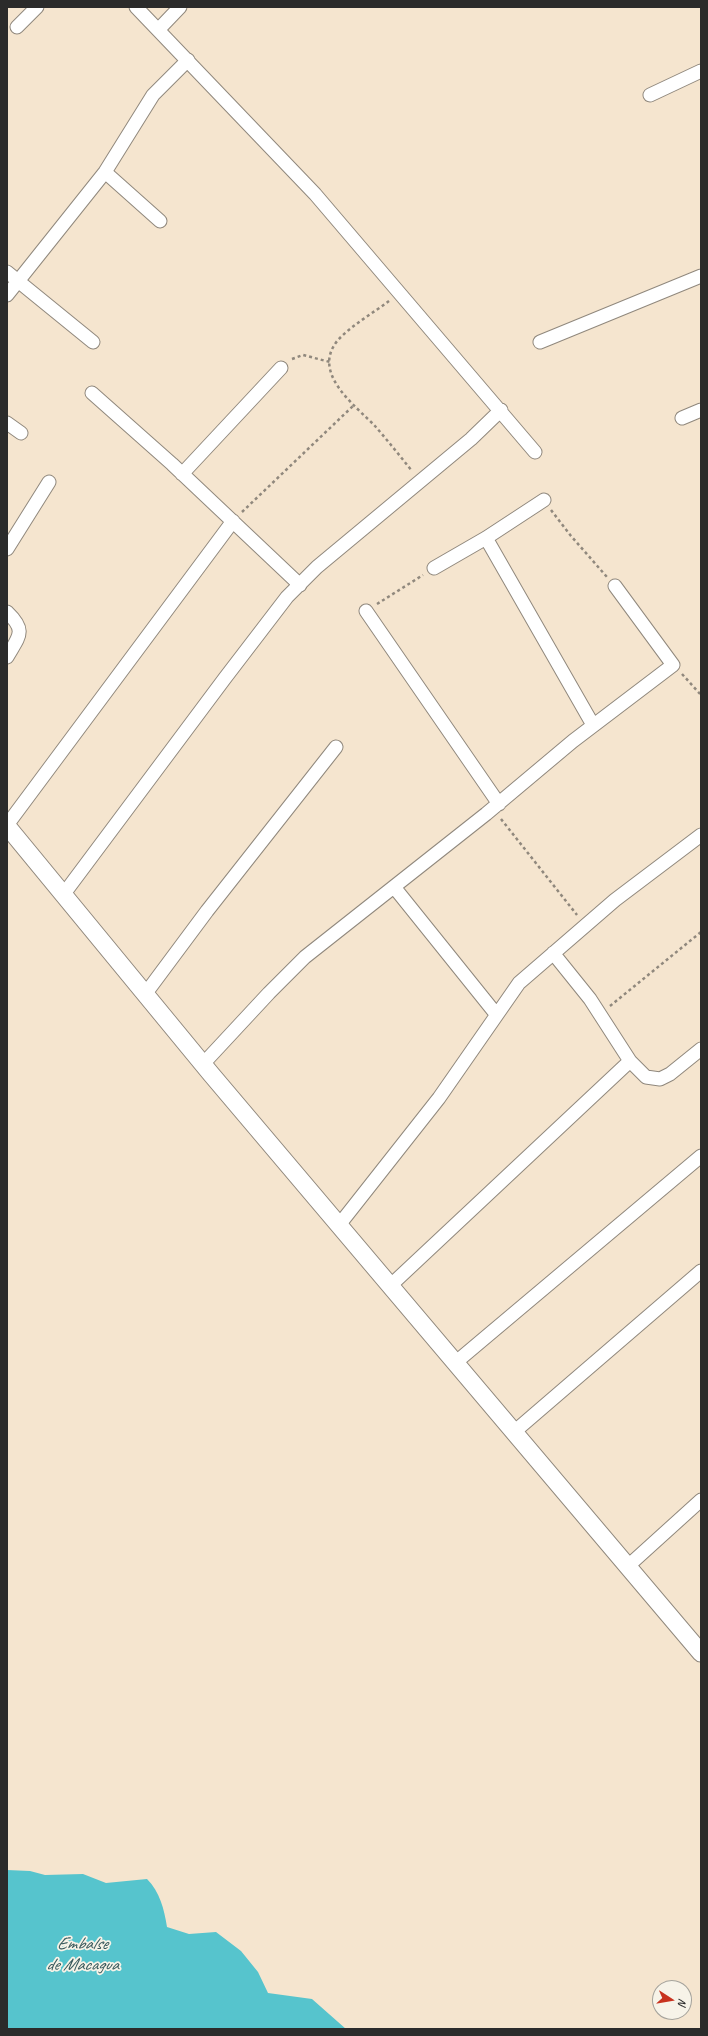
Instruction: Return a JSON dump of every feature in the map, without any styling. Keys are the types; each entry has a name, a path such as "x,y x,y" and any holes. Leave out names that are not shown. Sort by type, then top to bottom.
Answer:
{"street":[{"path":"16,27 37,7"},
{"path":"136,7 315,194 501,410 535,452"},
{"path":"158,30 180,7"},
{"path":"7,295 105,172 153,95 188,60"},
{"path":"650,95 701,71"},
{"path":"105,172 160,221"},
{"path":"7,272 93,342"},
{"path":"540,342 701,276"},
{"path":"182,474 281,368"},
{"path":"92,393 182,474 300,585"},
{"path":"63,895 287,597 317,568 471,438 501,410"},
{"path":"682,418 701,410"},
{"path":"7,423 21,433"},
{"path":"7,550 49,482"},
{"path":"434,568 486,538 544,500"},
{"path":"233,522 7,826 203,1064 701,1653"},
{"path":"486,538 593,725"},
{"path":"203,1064 268,993 305,957 496,806 593,725 674,665 615,586"},
{"path":"366,611 496,806"},
{"path":"7,612 16,621 20,628 18,638 7,657"},
{"path":"146,993 207,911 336,747"},
{"path":"339,1225 439,1098 519,983 615,900 701,835"},
{"path":"394,887 496,1014"},
{"path":"553,953 590,999 630,1061 646,1077 660,1079 670,1074 701,1049"},
{"path":"390,1286 630,1061"},
{"path":"455,1363 701,1156"},
{"path":"514,1432 701,1271"},
{"path":"627,1567 701,1500"}],"path":[{"path":"400,293 338,341 332,351 330,362 337,386 353,406 374,425 420,480"},
{"path":"281,368 289,361 303,356 330,362"},
{"path":"233,522 256,497 353,406"},
{"path":"544,500 571,536 615,586"},
{"path":"366,611 434,568"},
{"path":"674,665 701,695"},
{"path":"496,806 585,926"},
{"path":"600,1015 701,932"}],"water":[{"name":"Embalse de Macagua","path":"7,1870 30,1871 45,1875 83,1874 106,1883 147,1879 155,1889 161,1901 167,1927 189,1934 216,1932 241,1951 258,1972 268,1993 312,1999 346,2029 7,2029"}]}
